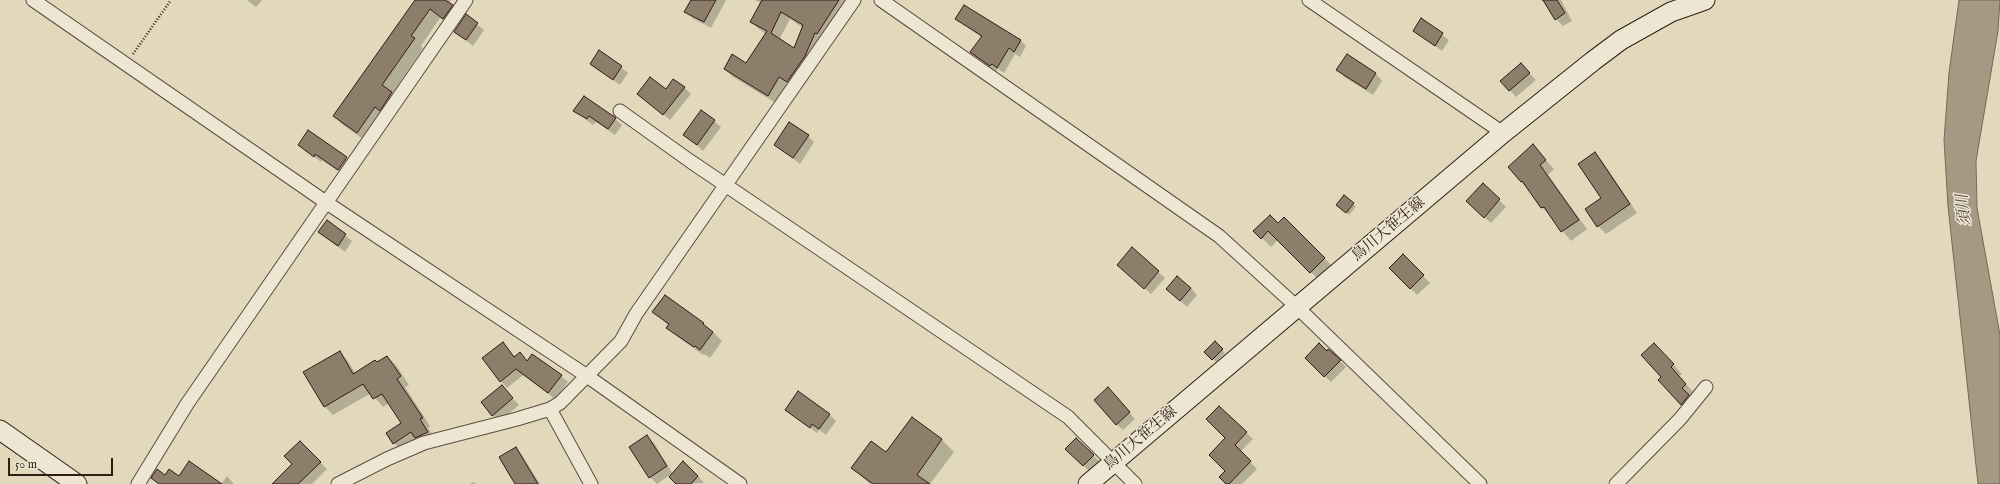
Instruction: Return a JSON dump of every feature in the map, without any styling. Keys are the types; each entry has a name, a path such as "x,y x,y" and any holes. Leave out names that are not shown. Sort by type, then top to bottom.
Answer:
{"street":[{"path":"33,0 327,203 587,376 740,484"},
{"path":"138,484 187,404 466,0"},
{"path":"338,484 386,459 424,443 517,419 550,409 560,403 621,341 636,314 854,0"},
{"path":"880,0 1219,236 1297,307 1480,484"},
{"path":"1309,0 1503,133"},
{"name":"鳥川大笹生線","path":"1088,484 1503,133 1621,40 1669,6 1705,0"},
{"path":"620,111 726,186 1068,417 1135,484"},
{"path":"1616,484 1680,419 1706,387"},
{"path":"550,409 591,484"},
{"path":"0,430 77,484"}],"path":[{"path":"126,65 171,0"}],"water":[{"name":"須川","path":"1959,0 2000,0 1998,31 1976,161 1977,208 2000,335 2000,484 1978,484 1948,206 1944,140 1949,73"}],"building":[{"path":"415,0 445,0 453,5 443,19 430,9 411,36 415,38 382,85 392,92 380,111 375,107 357,133 333,116"},
{"path":"691,0 716,0 704,22 684,12"},
{"path":"762,0 839,0 817,34 815,33 805,56 787,82 779,77 768,96 724,69 732,54 746,63 767,31 750,22","holes":["781,12 803,25 794,48 771,33"]},
{"path":"1543,0 1557,0 1565,13 1555,20"},
{"path":"964,5 1021,40 1014,52 1009,48 997,68 992,64 990,66 970,52 982,36 955,19"},
{"path":"466,14 478,23 466,40 454,32"},
{"path":"1421,18 1443,33 1435,46 1413,31"},
{"path":"599,50 622,66 613,80 590,64"},
{"path":"1347,54 1376,73 1366,89 1336,70"},
{"path":"1521,63 1530,73 1509,91 1500,81"},
{"path":"650,77 666,89 673,79 685,87 663,115 637,94"},
{"path":"584,96 616,118 608,129 589,116 587,119 573,111"},
{"path":"701,110 715,120 697,145 683,135"},
{"path":"789,122 809,135 793,158 774,145"},
{"path":"308,130 347,157 338,170 315,154 314,157 298,145"},
{"path":"1533,144 1546,160 1540,165 1579,220 1561,232 1544,207 1541,208 1522,181 1521,182 1508,167"},
{"path":"1595,152 1630,204 1597,227 1585,209 1601,198 1578,164"},
{"path":"1483,183 1500,199 1484,218 1466,201"},
{"path":"1344,195 1354,203 1346,213 1336,205"},
{"path":"1270,215 1278,223 1284,217 1325,258 1310,273 1268,231 1261,239 1253,231"},
{"path":"327,220 346,234 338,246 318,232"},
{"path":"1132,247 1159,271 1144,289 1117,265"},
{"path":"1403,254 1424,275 1410,289 1389,268"},
{"path":"1177,276 1191,288 1180,301 1166,289"},
{"path":"665,295 704,323 703,324 713,332 700,350 666,328 669,324 652,312"},
{"path":"1215,341 1223,349 1212,360 1204,352"},
{"path":"503,342 514,357 520,352 527,361 532,354 562,375 548,393 516,369 500,382 482,358"},
{"path":"1319,343 1327,351 1328,349 1341,360 1324,377 1305,358"},
{"path":"1654,343 1674,364 1671,367 1686,384 1682,388 1689,395 1681,405 1658,380 1661,377 1641,355"},
{"path":"340,351 353,374 375,360 377,362 387,356 401,376 397,379 423,418 420,419 428,432 415,438 411,432 393,444 386,433 401,423 382,394 373,399 363,384 324,407 303,372"},
{"path":"502,385 513,398 492,416 481,402"},
{"path":"1108,387 1130,412 1116,425 1094,400"},
{"path":"798,391 830,414 819,429 812,424 810,428 785,410"},
{"path":"1219,406 1247,432 1235,445 1251,461 1229,484 1226,484 1219,477 1225,471 1209,455 1225,438 1206,419"},
{"path":"912,417 942,439 917,475 930,484 873,484 851,468 871,441 886,452"},
{"path":"647,435 667,466 649,478 629,447"},
{"path":"1076,438 1094,455 1083,466 1065,449"},
{"path":"300,441 321,462 298,484 272,484 292,464 284,456"},
{"path":"516,447 538,484 515,484 499,457"},
{"path":"189,461 222,484 159,484 151,478 157,469 165,475 169,469 179,476"},
{"path":"683,461 698,476 691,484 676,484 669,477"}]}
